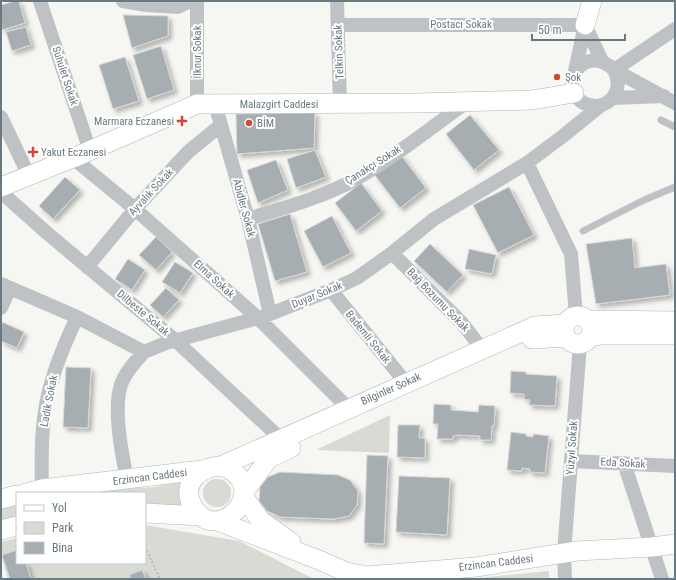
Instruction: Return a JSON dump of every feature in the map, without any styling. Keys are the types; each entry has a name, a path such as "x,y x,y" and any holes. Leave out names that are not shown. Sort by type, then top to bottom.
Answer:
{"street":[{"name":"Suhulet Sokak","path":"40,1 81,154"},
{"path":"123,1 146,6 178,7 190,1"},
{"name":"İlknur Sokak","path":"197,1 206,104"},
{"name":"Telkin Sokak","path":"337,1 340,104"},
{"path":"592,1 572,78 574,93 585,104 600,106 613,98 617,91 618,84 614,70"},
{"name":"Postacı Sokak","path":"338,25 585,25"},
{"path":"585,25 602,61 614,70 670,99"},
{"path":"614,70 675,29"},
{"path":"575,71 587,61 602,61"},
{"name":"Malazgirt Caddesi","path":"1,187 206,104 467,102 532,100 574,93"},
{"path":"613,98 670,99"},
{"name":"Çanakçı Sokak","path":"248,219 287,207 353,180 380,164 467,102"},
{"name":"Abidler Sokak","path":"206,104 221,125 248,219 264,316"},
{"name":"Duyar Sokak","path":"144,352 176,340 264,316 331,290 357,278 434,220 527,163 600,106"},
{"path":"1,117 29,176"},
{"name":"Ayvalık Sokak","path":"87,267 135,209 188,152 221,125"},
{"name":"Elma Sokak","path":"81,154 135,209 264,316 348,408"},
{"name":"Yüzyıl Sokak","path":"527,163 571,254 578,330 571,461 564,552 565,579"},
{"name":"Dilbeste Sokak","path":"1,192 87,267 176,340 280,438"},
{"name":"Bağ Bozumu Sokak","path":"392,253 462,323 482,349"},
{"path":"1,308 5,286 76,317 144,352 130,367 122,383 119,405 120,444 127,480"},
{"name":"Bademli Sokak","path":"331,290 406,383"},
{"name":"Ladik Sokak","path":"34,491 46,406 52,377 76,317"},
{"name":"Bilginler Sokak","path":"243,494 269,458 534,339 578,330 675,321"},
{"name":"Bilginler Sokak","path":"211,468 535,326 578,330 602,335 675,335"},
{"name":"Eda Sokak","path":"571,461 675,466"},
{"path":"624,463 662,579"},
{"name":"Erzincan Caddesi","path":"34,491 211,468 229,469 237,475 242,483 243,494 239,509 233,515 209,518 146,513"},
{"name":"Erzincan Caddesi","path":"211,468 193,480 189,494 193,506 209,518 319,560 346,572 367,576 476,567 564,552 652,547 675,544"},
{"name":"Erzincan Caddesi","path":"243,494 261,522 319,560"},
{"path":"1,499 16,495"},
{"path":"1,530 16,526"}],"lane":[{"path":"662,120 675,127"},
{"path":"583,231 644,200 675,187"}],"path":[{"path":"146,549 160,579"}],"green space":[{"path":"390,415 389,453 316,450"},
{"path":"186,479 188,509 146,506 146,492 74,492 156,487"},
{"path":"217,479 227,483 231,493 227,503 217,507 207,503 203,493 207,483"},
{"path":"16,501 16,518 1,522 1,506"},
{"path":"146,525 239,541 314,579 8,579 1,553 1,542 16,538 16,564 146,564"},
{"path":"549,571 549,579 468,579"}],"building":[{"path":"19,1 25,23 2,30 1,5"},
{"path":"123,15 168,16 168,36 132,48"},
{"path":"26,27 31,45 12,51 6,32"},
{"path":"161,46 174,90 147,99 133,55"},
{"path":"125,57 139,101 113,109 99,65"},
{"path":"315,113 314,148 237,154 236,114"},
{"path":"470,115 499,150 474,170 446,134"},
{"path":"315,150 326,177 296,188 287,159"},
{"path":"400,154 426,188 400,208 374,174"},
{"path":"276,160 288,190 258,203 247,170"},
{"path":"65,177 80,190 53,219 39,206"},
{"path":"361,183 382,211 356,231 335,203"},
{"path":"509,187 534,235 498,253 473,205"},
{"path":"290,214 307,272 275,281 258,224"},
{"path":"332,216 351,253 323,267 304,231"},
{"path":"156,237 172,252 156,270 139,255"},
{"path":"632,238 635,268 666,264 670,295 596,304 586,244"},
{"path":"430,244 463,275 447,292 414,261"},
{"path":"469,249 496,255 492,274 465,269"},
{"path":"128,259 145,270 132,290 115,279"},
{"path":"175,262 193,273 180,293 162,282"},
{"path":"166,288 179,300 163,317 150,305"},
{"path":"2,322 24,332 17,348 1,341"},
{"path":"66,367 91,368 88,428 63,427"},
{"path":"511,371 526,372 526,374 557,376 555,406 529,405 530,400 524,399 524,394 510,393"},
{"path":"434,404 451,405 451,410 478,412 479,405 495,406 494,426 492,426 491,440 480,440 480,436 457,435 453,436 453,439 437,439 438,424 433,424"},
{"path":"398,425 420,425 419,438 425,438 425,458 397,457"},
{"path":"511,432 526,434 526,436 533,437 533,434 549,436 545,473 530,472 530,469 522,468 522,471 507,470"},
{"path":"367,455 388,456 384,544 364,543"},
{"path":"280,472 338,475 350,480 358,491 357,505 349,516 333,519 280,517 267,511 259,501 260,487 268,477"},
{"path":"399,476 450,478 447,535 396,532"},
{"path":"16,550 16,564 26,564 31,579 10,579 2,555"},
{"path":"142,570 146,579 131,579 129,575"}],"place":[{"name":"Şok","path":"557,77"},
{"name":"Marmara Eczanesi","path":"182,121"},
{"name":"BİM","path":"249,123"},
{"name":"Yakut Eczanesi","path":"33,152"}]}
